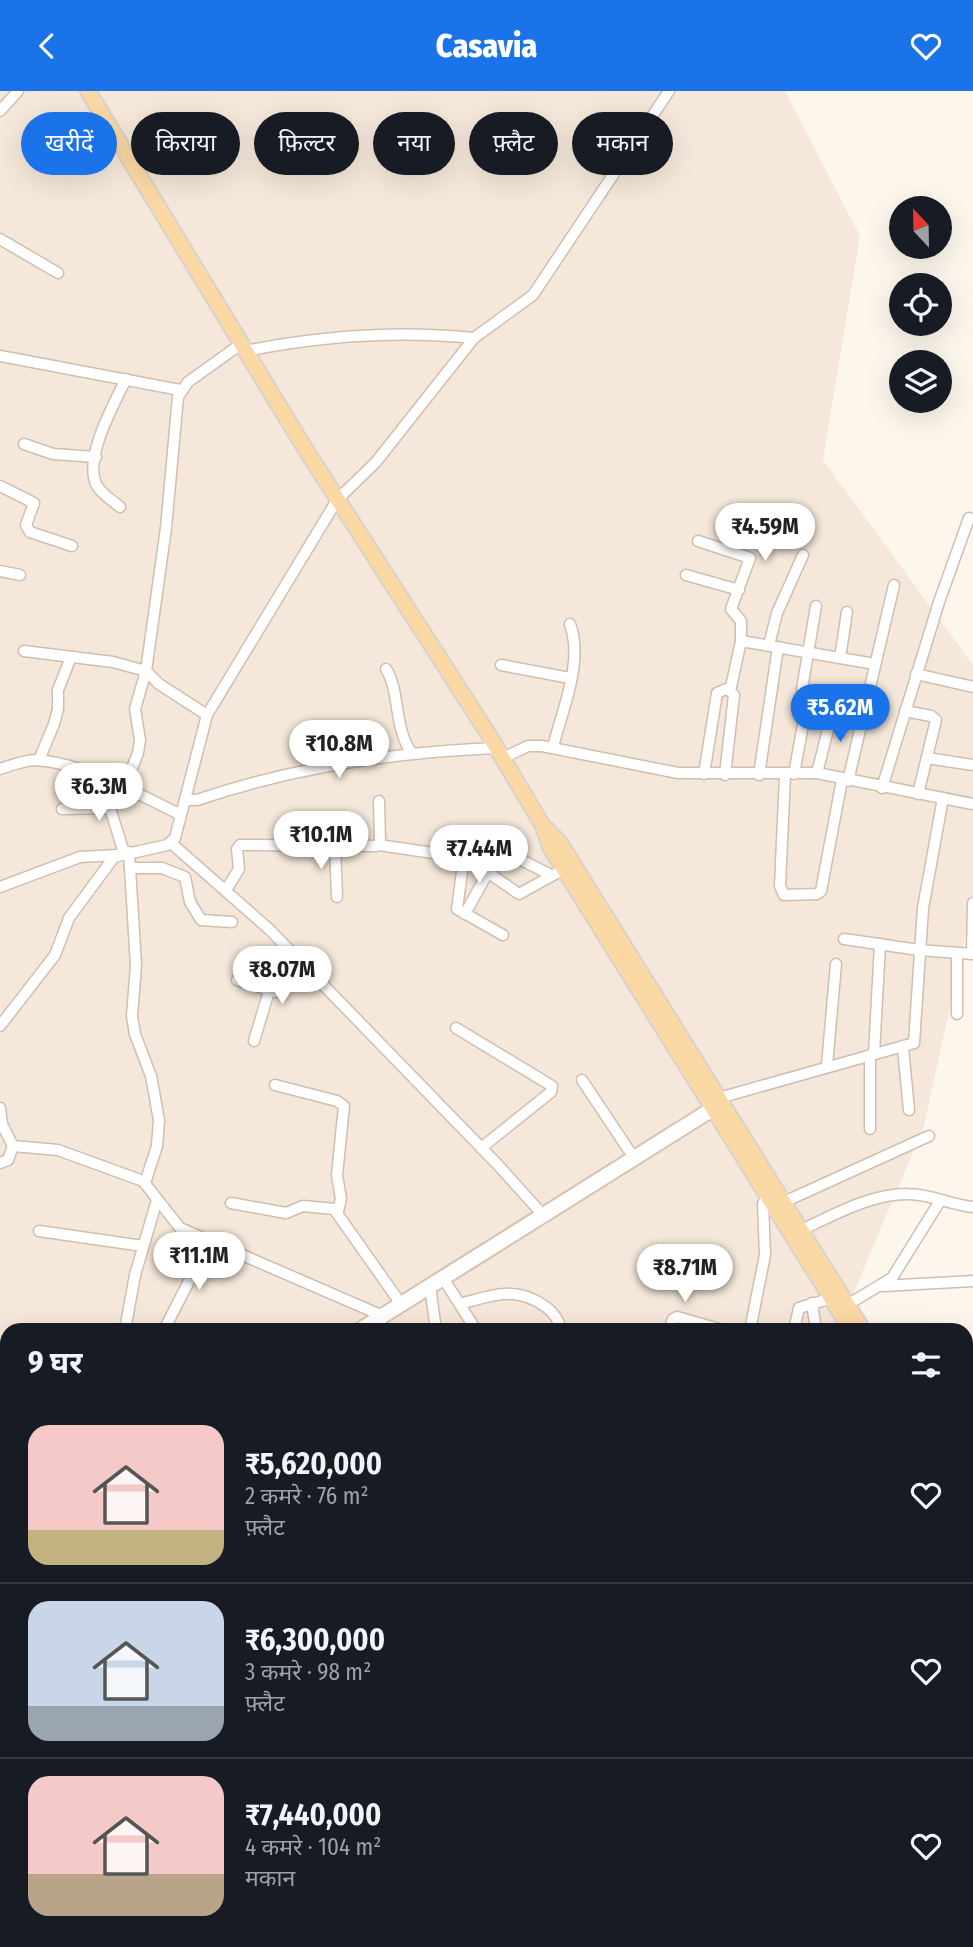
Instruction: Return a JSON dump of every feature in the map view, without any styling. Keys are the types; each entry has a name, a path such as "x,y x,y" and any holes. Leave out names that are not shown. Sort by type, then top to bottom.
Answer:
{"main road":[{"path":"88,91 337,500 543,826 557,872 718,1103"},
{"path":"543,826 560,843 770,1190 847,1323"},
{"path":"372,1323 718,1103"},
{"path":"770,1190 784,1202 859,1323"}],"street":[{"path":"0,111 18,91"},
{"path":"171,843 207,715 337,500 383,454 474,338 489,325 519,308 544,281 669,91"},
{"path":"0,239 58,274"},
{"path":"0,356 180,390 243,347 382,334 413,333 474,338"},
{"path":"120,507 97,486 96,457 104,425 126,379"},
{"path":"124,788 138,753 140,740 135,709 145,671 166,528 180,390"},
{"path":"24,444 53,454 96,457"},
{"path":"0,486 34,503 26,525 30,532 72,545"},
{"path":"877,787 969,518"},
{"path":"698,541 748,556 750,561 731,612 741,621 741,641 729,690"},
{"path":"759,775 777,613 803,555"},
{"path":"0,571 20,575"},
{"path":"686,575 739,590"},
{"path":"816,605 802,689 808,697 790,775 780,885 784,895 817,894 821,891 845,781 894,585"},
{"path":"840,658 847,613"},
{"path":"553,747 576,647 570,624"},
{"path":"741,641 875,664"},
{"path":"24,651 145,671 159,684 207,715"},
{"path":"39,760 54,724 58,709 58,690 71,657"},
{"path":"500,665 570,678"},
{"path":"386,669 391,679 394,703 411,752"},
{"path":"916,674 973,687"},
{"path":"704,774 717,693 729,690"},
{"path":"725,775 734,695 729,690"},
{"path":"817,773 834,706"},
{"path":"905,711 931,716 936,720 918,794"},
{"path":"185,800 197,800 300,771 411,752 499,753 528,746 553,747 597,755 658,771 725,775 817,773 845,781 973,804"},
{"path":"927,758 973,765"},
{"path":"0,761 5,767 39,760 93,775 181,815"},
{"path":"718,1103 827,1065 911,1046 915,1040 919,950 930,863 943,798"},
{"path":"379,801 379,845"},
{"path":"62,809 110,808 130,868 136,965 132,1016 135,1034 151,1076 159,1120 157,1146 145,1183"},
{"path":"503,935 457,909 456,899 466,857 480,839 557,872"},
{"path":"0,887 83,856 124,853 171,843"},
{"path":"171,843 226,890 313,976 543,1215"},
{"path":"226,890 239,869 237,849 240,845 379,845 466,857 522,894 557,872"},
{"path":"335,845 337,897"},
{"path":"0,1026 55,955 69,918 124,853"},
{"path":"130,868 162,868 185,877 190,902 201,920 232,922"},
{"path":"465,914 488,873"},
{"path":"844,939 919,950 973,954 973,902"},
{"path":"870,1129 880,944"},
{"path":"957,953 957,1014"},
{"path":"827,1065 836,964"},
{"path":"237,980 277,992 287,978 304,986 313,976"},
{"path":"254,1041 269,991"},
{"path":"456,1028 552,1086 551,1092 481,1148"},
{"path":"903,1048 909,1110"},
{"path":"582,1080 634,1158"},
{"path":"275,1085 337,1101 344,1106 337,1175 341,1199 338,1211 380,1277 401,1304"},
{"path":"0,1108 2,1124 13,1146 7,1161 0,1163"},
{"path":"784,1202 929,1136"},
{"path":"13,1146 58,1150 145,1183 173,1224 383,1316"},
{"path":"751,1323 765,1255 763,1216 770,1190"},
{"path":"801,1230 843,1210 890,1196 925,1195 940,1201 973,1207"},
{"path":"126,1323 143,1246 157,1200"},
{"path":"848,1305 883,1286 898,1269 940,1201"},
{"path":"230,1203 286,1213 303,1206 338,1211"},
{"path":"39,1231 143,1246"},
{"path":"168,1323 209,1242"},
{"path":"443,1278 472,1323"},
{"path":"883,1286 973,1281"},
{"path":"430,1286 435,1323"},
{"path":"460,1304 496,1295 527,1295 551,1311 557,1323"},
{"path":"796,1323 799,1308 832,1298"},
{"path":"812,1303 815,1323"},
{"path":"672,1323 677,1317 698,1323"}],"shaded area":[{"path":"0,91 785,91 860,236 823,460 973,665 973,902 924,1126 841,1323 0,1323"}]}
